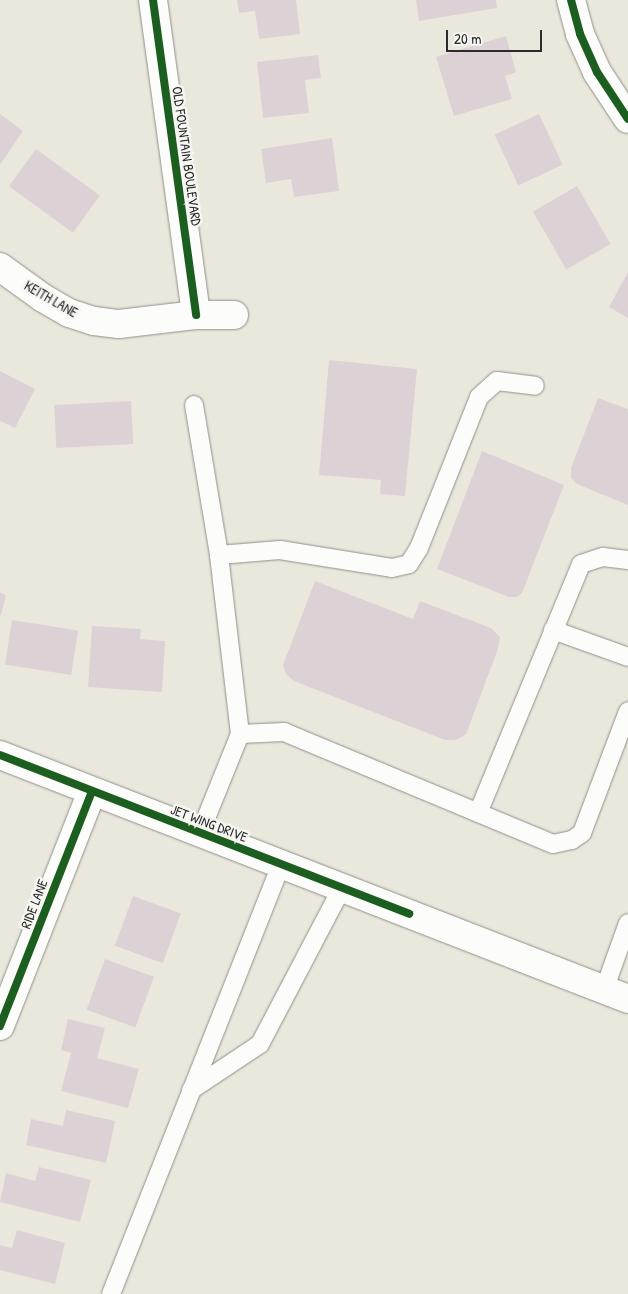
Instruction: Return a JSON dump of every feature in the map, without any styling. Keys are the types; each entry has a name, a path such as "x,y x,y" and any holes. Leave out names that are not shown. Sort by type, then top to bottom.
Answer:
{"street":[{"name":"OLD FOUNTAIN BOULEVARD","path":"153,0 196,315"},
{"path":"571,0 580,34 597,72 628,119"},
{"name":"KEITH LANE","path":"0,267 52,303 94,321 119,324 196,315 234,315"},
{"name":"JET WING DRIVE","path":"0,756 616,994"},
{"name":"RIDE LANE","path":"1,1020 92,791"}],"lane":[{"path":"219,555 280,550 392,568 409,564 420,548 479,397 497,381 535,386"},
{"path":"194,405 219,555 240,734 200,833"},
{"path":"478,813 581,564 604,557 628,560"},
{"path":"553,630 628,657"},
{"path":"240,734 284,732 553,844 572,840 582,833 628,711"},
{"path":"111,1294 281,864"},
{"path":"191,1090 260,1044 342,888"},
{"path":"616,994 628,923"}],"building":[{"path":"237,0 296,0 300,34 259,39 255,11 239,13"},
{"path":"416,0 496,0 497,8 419,21"},
{"path":"506,36 516,72 505,76 512,99 454,116 436,57"},
{"path":"318,55 321,78 305,80 309,113 263,118 257,62"},
{"path":"0,114 23,131 0,165"},
{"path":"539,114 563,165 518,185 495,135"},
{"path":"332,138 339,191 294,197 291,179 266,183 261,149"},
{"path":"36,149 100,195 73,233 9,186"},
{"path":"577,186 610,244 566,270 533,212"},
{"path":"628,272 628,318 609,307"},
{"path":"329,360 417,369 405,496 380,494 381,480 319,475"},
{"path":"0,371 35,389 15,428 0,421"},
{"path":"598,398 628,409 628,505 577,484 571,478 571,468"},
{"path":"131,401 133,444 56,448 54,405"},
{"path":"482,451 564,485 522,593 517,597 509,597 437,569"},
{"path":"315,581 413,619 420,601 491,628 500,637 498,649 466,734 456,740 445,740 294,681 286,674 283,665"},
{"path":"0,593 6,595 1,615 0,615"},
{"path":"12,620 78,630 71,675 5,664"},
{"path":"92,626 141,629 140,639 165,641 162,692 88,687"},
{"path":"133,896 181,913 163,963 115,946"},
{"path":"105,959 154,977 135,1028 87,1010"},
{"path":"68,1019 105,1028 97,1058 139,1069 128,1108 61,1091 71,1053 61,1050"},
{"path":"66,1110 115,1121 106,1163 26,1145 31,1119 63,1126"},
{"path":"39,1167 91,1180 80,1222 0,1202 6,1173 35,1181"},
{"path":"17,1230 65,1243 55,1284 0,1270 0,1245 12,1248"}],"cycle path":[{"path":"153,0 196,315"},
{"path":"571,0 580,34 597,72 628,119"},
{"path":"0,755 409,914"},
{"path":"0,1026 92,791"}]}
